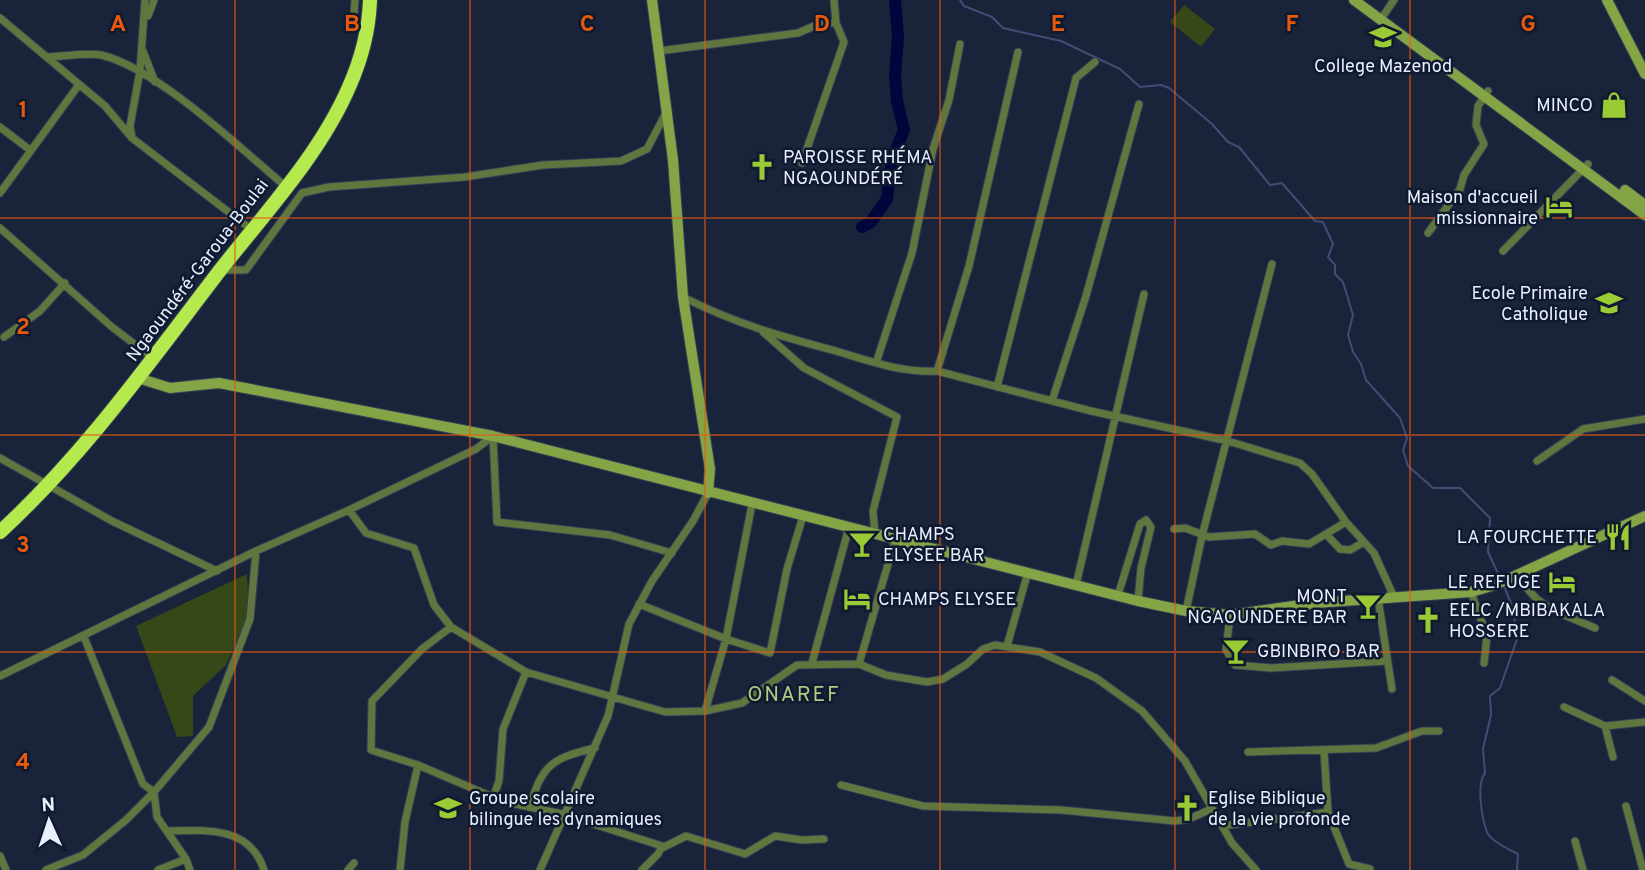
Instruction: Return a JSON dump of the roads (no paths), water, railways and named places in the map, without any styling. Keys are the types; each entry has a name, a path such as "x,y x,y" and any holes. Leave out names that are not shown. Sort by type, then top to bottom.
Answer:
{"highway":[{"name":"Ngaoundéré-Garoua-Boulai","path":"0,533 49,485 155,359 332,119 349,87 363,49 370,0"}],"street":[{"path":"132,138 130,126 140,71 145,0"},
{"path":"144,25 154,0"},
{"path":"354,14 355,0"},
{"path":"540,870 562,814 597,744 612,699 629,624 708,493 710,469 683,297 667,110 652,0"},
{"path":"802,163 844,43 836,23 834,0"},
{"path":"1354,0 1382,17 1586,167 1645,215"},
{"path":"1364,0 1382,17"},
{"path":"1382,17 1394,0"},
{"path":"1608,0 1641,54 1645,74"},
{"path":"0,18 105,106 132,138 252,230"},
{"path":"659,51 798,33 821,23 836,23"},
{"path":"876,363 912,253 933,149 949,100 960,44"},
{"path":"142,47 155,82"},
{"path":"937,371 969,266 1018,52"},
{"path":"47,57 99,55 140,71 285,186"},
{"path":"997,387 1076,78 1095,62"},
{"path":"0,193 78,86"},
{"path":"1428,233 1460,189 1464,175 1484,144 1476,125 1478,106 1486,94"},
{"path":"1052,401 1086,296 1139,104"},
{"path":"221,270 246,270 302,193 329,187 465,177 543,165 621,161 647,149 667,110"},
{"path":"0,127 30,150"},
{"path":"1586,167 1645,205"},
{"path":"1503,251 1586,167"},
{"path":"0,228 112,327 155,359"},
{"path":"1187,608 1202,536 1272,264"},
{"path":"4,337 40,311 65,283"},
{"path":"1076,585 1144,294"},
{"path":"683,297 733,322 876,363 913,372 937,371 1115,417 1228,441 1300,463 1312,474 1346,522 1364,542 1386,574 1395,597"},
{"path":"762,330 804,368 897,417 873,511 874,534"},
{"path":"138,378 170,388 229,384 493,436 1138,601 1230,615 1378,597 1471,592 1495,585 1645,516"},
{"path":"1537,461 1583,429 1645,419"},
{"path":"0,676 256,551 289,538 475,449 493,436"},
{"path":"493,436 497,522 610,536 672,553"},
{"path":"0,458 112,521 217,571"},
{"path":"705,711 726,639 752,504"},
{"path":"349,510 366,533 414,548 432,601 451,627 526,672 563,681 612,699 665,712 705,711 741,703 791,668 812,663 859,664 886,675 927,682 943,679 967,664 983,649 1007,646 1040,652 1096,678 1142,711 1185,761 1211,809 1242,857 1256,870"},
{"path":"639,604 726,639 767,653 772,651 787,569 803,516"},
{"path":"1118,595 1127,575 1140,524 1146,520 1151,527 1138,601"},
{"path":"1174,529 1185,528 1202,536 1255,534 1271,545 1282,541 1309,544 1346,522"},
{"path":"812,663 849,527"},
{"path":"1326,534 1340,550 1350,550 1364,542"},
{"path":"859,664 895,540"},
{"path":"46,870 83,855 154,792 215,717 250,619 256,551"},
{"path":"1007,646 1028,572"},
{"path":"1520,574 1530,594 1542,604 1595,628"},
{"path":"1127,575 1140,578"},
{"path":"1471,592 1487,636 1484,663"},
{"path":"1378,597 1392,689"},
{"path":"438,634 441,615"},
{"path":"1230,615 1226,650 1235,665 1271,668 1387,661"},
{"path":"451,627 438,634 372,701 371,750 418,765 493,798 562,814 660,845 662,848"},
{"path":"84,637 143,784 154,792 157,817 186,859 190,870"},
{"path":"493,798 499,781 503,729 526,672"},
{"path":"1612,680 1645,701"},
{"path":"1564,706 1605,726 1645,722"},
{"path":"1605,726 1613,757"},
{"path":"1248,752 1376,748 1422,731 1439,731"},
{"path":"530,807 537,783 549,766 566,755 597,744"},
{"path":"1324,751 1328,812 1349,864 1370,869"},
{"path":"400,870 405,822 418,765"},
{"path":"841,785 923,806 991,806 1097,812 1175,821 1189,819 1211,809"},
{"path":"1626,806 1643,870"},
{"path":"1222,826 1328,812"},
{"path":"168,831 209,830 237,836 253,848 264,870"},
{"path":"642,870 662,848 686,836 723,850 745,854 775,836 824,839"},
{"path":"1574,841 1583,870"},
{"path":"0,856 6,870"},
{"path":"158,870 186,859"},
{"path":"348,870 354,863"}],"waterway":[{"path":"862,227 871,222 887,199 892,159 904,130 897,101 895,75 898,37 895,0"},
{"path":"960,0 964,6 992,17 1003,28 1061,41 1120,69 1140,87 1161,85 1169,88 1212,124 1228,142 1239,147 1270,185 1282,183 1315,221 1323,222 1333,244 1328,257 1335,265 1335,274 1343,282 1353,315 1348,335 1353,352 1361,364 1366,380 1400,418 1407,438 1403,450 1408,466 1433,488 1460,488 1490,518 1488,552 1500,578"},
{"path":"1504,586 1513,608 1517,639 1500,688 1490,696 1491,715 1483,749 1485,773 1481,785 1481,802 1487,832 1496,842 1518,854 1517,870"}],"place":[{"name":"College Mazenod","path":"1383,37"},
{"name":"MINCO","path":"1614,105"},
{"name":"PAROISSE RHÉMA NGAOUNDÉRÉ","path":"762,167"},
{"name":"Maison d'accueil missionnaire","path":"1559,207"},
{"name":"Ecole Primaire Catholique","path":"1609,303"},
{"name":"LA FOURCHETTE","path":"1618,537"},
{"name":"CHAMPS ELYSEE BAR","path":"862,544"},
{"name":"LE REFUGE","path":"1562,582"},
{"name":"CHAMPS ELYSEE","path":"857,599"},
{"name":"MONT NGAOUNDERE BAR","path":"1368,606"},
{"name":"EELC /MBIBAKALA HOSSERE","path":"1428,620"},
{"name":"GBINBIRO BAR","path":"1236,651"},
{"name":"Groupe scolaire bilingue les dynamiques","path":"448,808"},
{"name":"Eglise Biblique de la vie profonde","path":"1187,808"}],"district":[{"name":"ONAREF","path":"794,694"}]}
